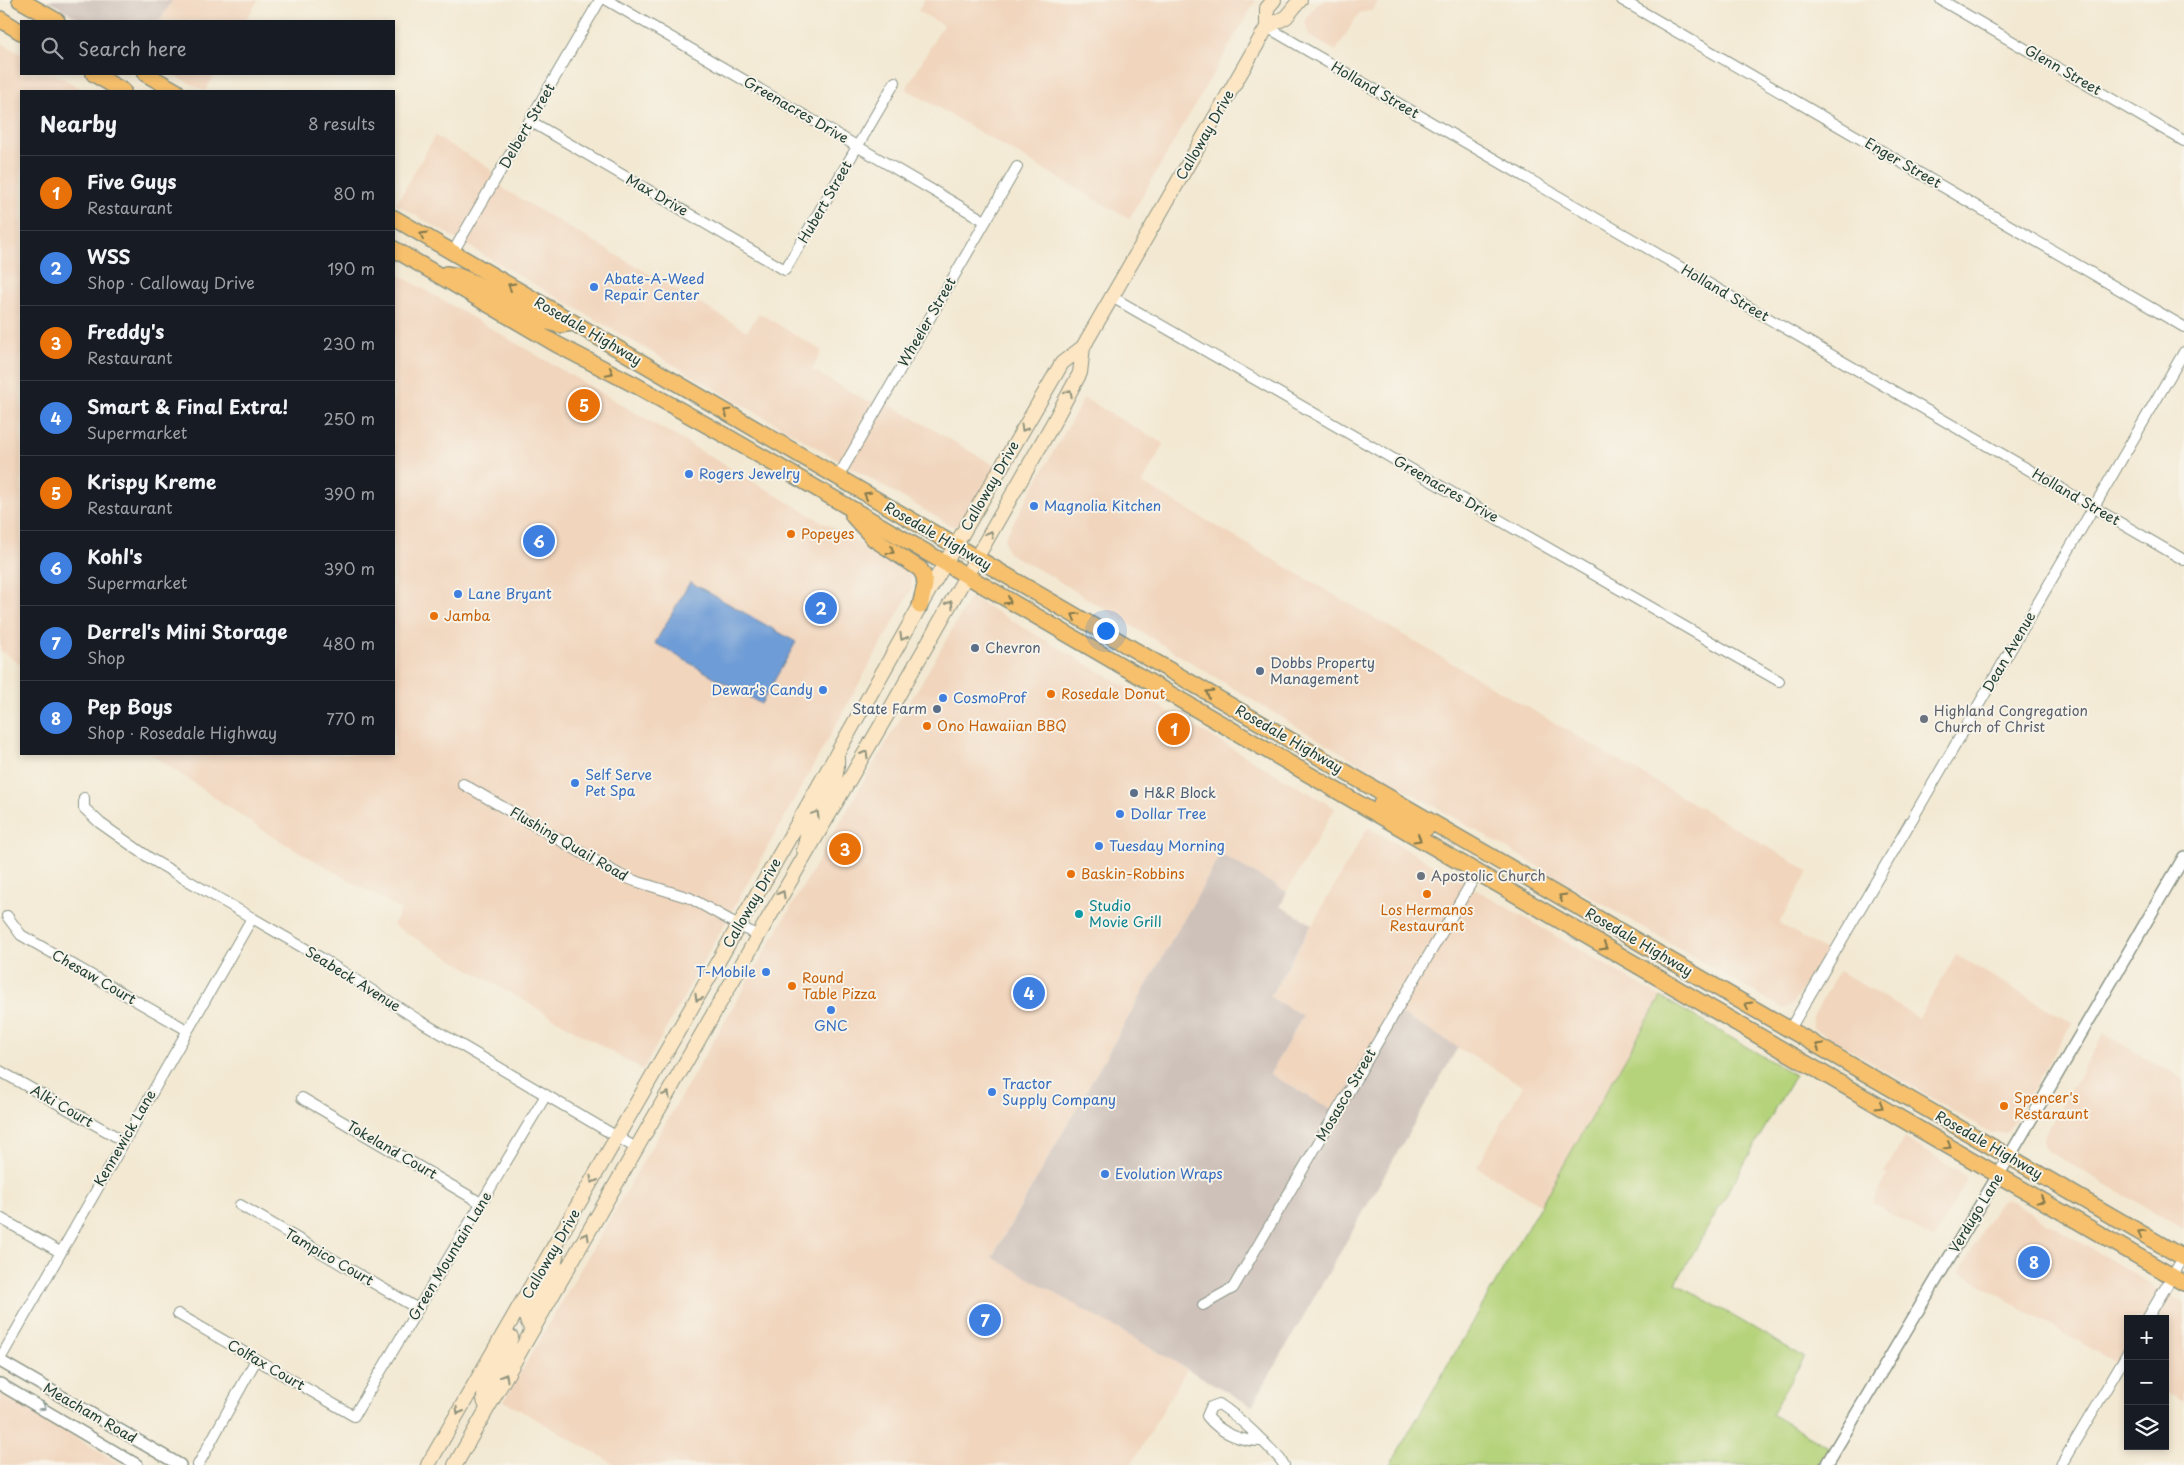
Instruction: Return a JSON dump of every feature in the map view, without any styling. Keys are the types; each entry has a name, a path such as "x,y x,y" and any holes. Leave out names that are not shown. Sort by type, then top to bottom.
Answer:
{"main road":[{"path":"20,0 55,20"},
{"name":"Calloway Drive","path":"428,1465 740,925 944,564 1062,363 1083,347 1112,297 1266,27 1268,8 1274,0"},
{"path":"1266,27 1286,17 1300,0"},
{"path":"0,19 20,31"},
{"path":"96,75 122,90"},
{"path":"148,75 174,90"},
{"name":"Rosedale Highway","path":"395,219 955,546 2184,1258"},
{"name":"Rosedale Highway","path":"395,250 556,344 695,418 2178,1280"},
{"path":"432,272 458,276 478,284 546,321 559,325 574,323"},
{"name":"Calloway Drive","path":"455,1465 966,577 1080,373 1083,347"},
{"path":"828,496 853,516 874,539 920,568 924,576 925,585 920,606"},
{"path":"1190,706 1221,715 1274,744 1280,745 1289,739"},
{"path":"802,860 809,825 835,781 838,771 836,756"},
{"path":"1282,759 1300,758 1408,820 1473,846"},
{"path":"1639,967 1677,978 1770,1032 1784,1034 1790,1029"},
{"path":"1816,1069 1820,1064 1826,1064 1873,1090 1902,1095"},
{"path":"531,1330 528,1320 554,1268 559,1239"},
{"path":"487,1408 483,1398 487,1385 508,1346 515,1317"}],"street":[{"name":"Delbert Street","path":"453,252 600,0"},
{"name":"Greenacres Drive","path":"606,0 985,221"},
{"name":"Enger Street","path":"1622,0 2184,326"},
{"name":"Glenn Street","path":"1941,0 2184,141"},
{"name":"Holland Street","path":"1266,27 2184,560"},
{"name":"Hubert Street","path":"785,270 894,82"},
{"name":"Max Drive","path":"530,121 785,270"},
{"name":"Wheeler Street","path":"838,478 1017,167"},
{"name":"Greenacres Drive","path":"1112,297 1779,681"},
{"name":"Dean Avenue","path":"1790,1029 2184,352"},
{"name":"Flushing Quail Road","path":"463,784 620,875 635,882 690,898 758,936"},
{"name":"Seabeck Avenue","path":"84,798 84,808 125,842 321,958 420,1022 636,1148"},
{"name":"Verdugo Lane","path":"1826,1465 2184,857"},
{"name":"Mosasco Street","path":"1203,1304 1233,1288 1477,873"},
{"name":"Chesaw Court","path":"7,916 21,934 187,1030"},
{"name":"Kennewick Lane","path":"0,1360 252,918"},
{"name":"Alki Court","path":"0,1071 124,1141"},
{"name":"Green Mountain Lane","path":"354,1416 546,1095"},
{"name":"Tokeland Court","path":"302,1098 482,1203"},
{"name":"Tampico Court","path":"240,1205 418,1309"},
{"path":"0,1218 60,1252"},
{"path":"2150,1315 2178,1280 2184,1258"},
{"name":"Colfax Court","path":"178,1314 354,1416"},
{"path":"2061,1465 2124,1359"},
{"name":"Meacham Road","path":"0,1360 180,1465"},
{"path":"198,1465 256,1360"},
{"name":"Meacham Road","path":"0,1384 137,1465"},
{"path":"1263,1441 1249,1442 1234,1437 1212,1423 1207,1416 1210,1407 1219,1404 1226,1408 1263,1441 1284,1465"}],"shaded area":[{"path":"47,0 172,0 161,20 81,20"},
{"path":"172,0 258,0 246,20 161,20"},
{"path":"924,0 1256,0 1129,219 906,89 943,25 918,11"},
{"path":"1326,0 1379,0 1373,10 1359,13 1336,51 1309,36 1305,21 1316,6"},
{"path":"0,42 20,53 20,75 57,75 83,90 20,90 20,664 0,650"},
{"path":"174,75 214,75 206,90"},
{"path":"435,136 488,167 505,190 747,331 759,313 822,351 812,370 865,400 893,406 997,467 966,524 952,526 396,204"},
{"path":"395,273 910,573 913,587 643,1070 393,925 401,910 267,833 152,755 395,755"},
{"path":"1084,398 1164,444 1142,483 1809,871 1779,923 1826,951 1791,1006 1784,1009 1287,721 1047,574 1008,553 1004,539"},
{"path":"971,597 1335,808 1287,892 1221,854 992,1256 1187,1369 1131,1465 616,1465 504,1401"},
{"path":"1368,827 1661,997 1541,1205 1477,1167 1523,1086 1394,1010 1335,1112 1270,1074 1303,1017 1270,998"},
{"path":"1221,854 1287,892 1280,906 1312,924 1270,997 1303,1016 1270,1074 1335,1112 1394,1010 1458,1047 1252,1406 992,1257"},
{"path":"1956,955 2072,1023 2038,1081 2004,1133 1991,1133 1813,1028 1812,1018 1839,971 1919,1018"},
{"path":"2104,1034 2184,1080 2184,1229 2046,1150 2043,1146 2043,1138"},
{"path":"1904,1138 1965,1176 1966,1181 1934,1239 1872,1203 1888,1175 1884,1173"},
{"path":"2006,1199 2184,1303 2184,1402 2169,1394 2169,1315 2124,1315 2124,1368 1959,1272 1998,1204"},
{"path":"0,1392 122,1465 0,1465"}],"green space":[{"path":"1661,997 1795,1075 1676,1283 1804,1357 1771,1414 1833,1450 1824,1465 1390,1465"}],"water":[{"path":"690,582 796,642 761,704 655,643"}],"place":[{"name":"Abate-A-Weed Repair Center","path":"594,287"},
{"name":"Krispy Kreme","path":"584,405"},
{"name":"Rogers Jewelry","path":"689,474"},
{"name":"Magnolia Kitchen","path":"1034,506"},
{"name":"Popeyes","path":"791,534"},
{"name":"Kohl's","path":"539,541"},
{"name":"Lane Bryant","path":"458,594"},
{"name":"WSS","path":"821,608"},
{"name":"Jamba","path":"434,616"},
{"name":"Chevron","path":"975,648"},
{"name":"Dobbs Property Management","path":"1260,671"},
{"name":"Dewar's Candy","path":"823,690"},
{"name":"Rosedale Donut","path":"1051,694"},
{"name":"CosmoProf","path":"943,698"},
{"name":"State Farm","path":"937,709"},
{"name":"Highland Congregation Church of Christ","path":"1924,719"},
{"name":"Ono Hawaiian BBQ","path":"927,726"},
{"name":"Five Guys","path":"1174,729"},
{"name":"Self Serve Pet Spa","path":"575,783"},
{"name":"H&R Block","path":"1134,793"},
{"name":"Dollar Tree","path":"1120,814"},
{"name":"Tuesday Morning","path":"1099,846"},
{"name":"Freddy's","path":"845,849"},
{"name":"Baskin-Robbins","path":"1071,874"},
{"name":"Apostolic Church","path":"1421,876"},
{"name":"Los Hermanos Restaurant","path":"1427,894"},
{"name":"Studio Movie Grill","path":"1079,914"},
{"name":"T-Mobile","path":"766,972"},
{"name":"Round Table Pizza","path":"792,986"},
{"name":"Smart & Final Extra!","path":"1029,993"},
{"name":"GNC","path":"831,1010"},
{"name":"Tractor Supply Company","path":"992,1092"},
{"name":"Spencer's Restaraunt","path":"2004,1106"},
{"name":"Evolution Wraps","path":"1105,1174"},
{"name":"Pep Boys","path":"2034,1262"},
{"name":"Derrel's Mini Storage","path":"985,1320"}]}
